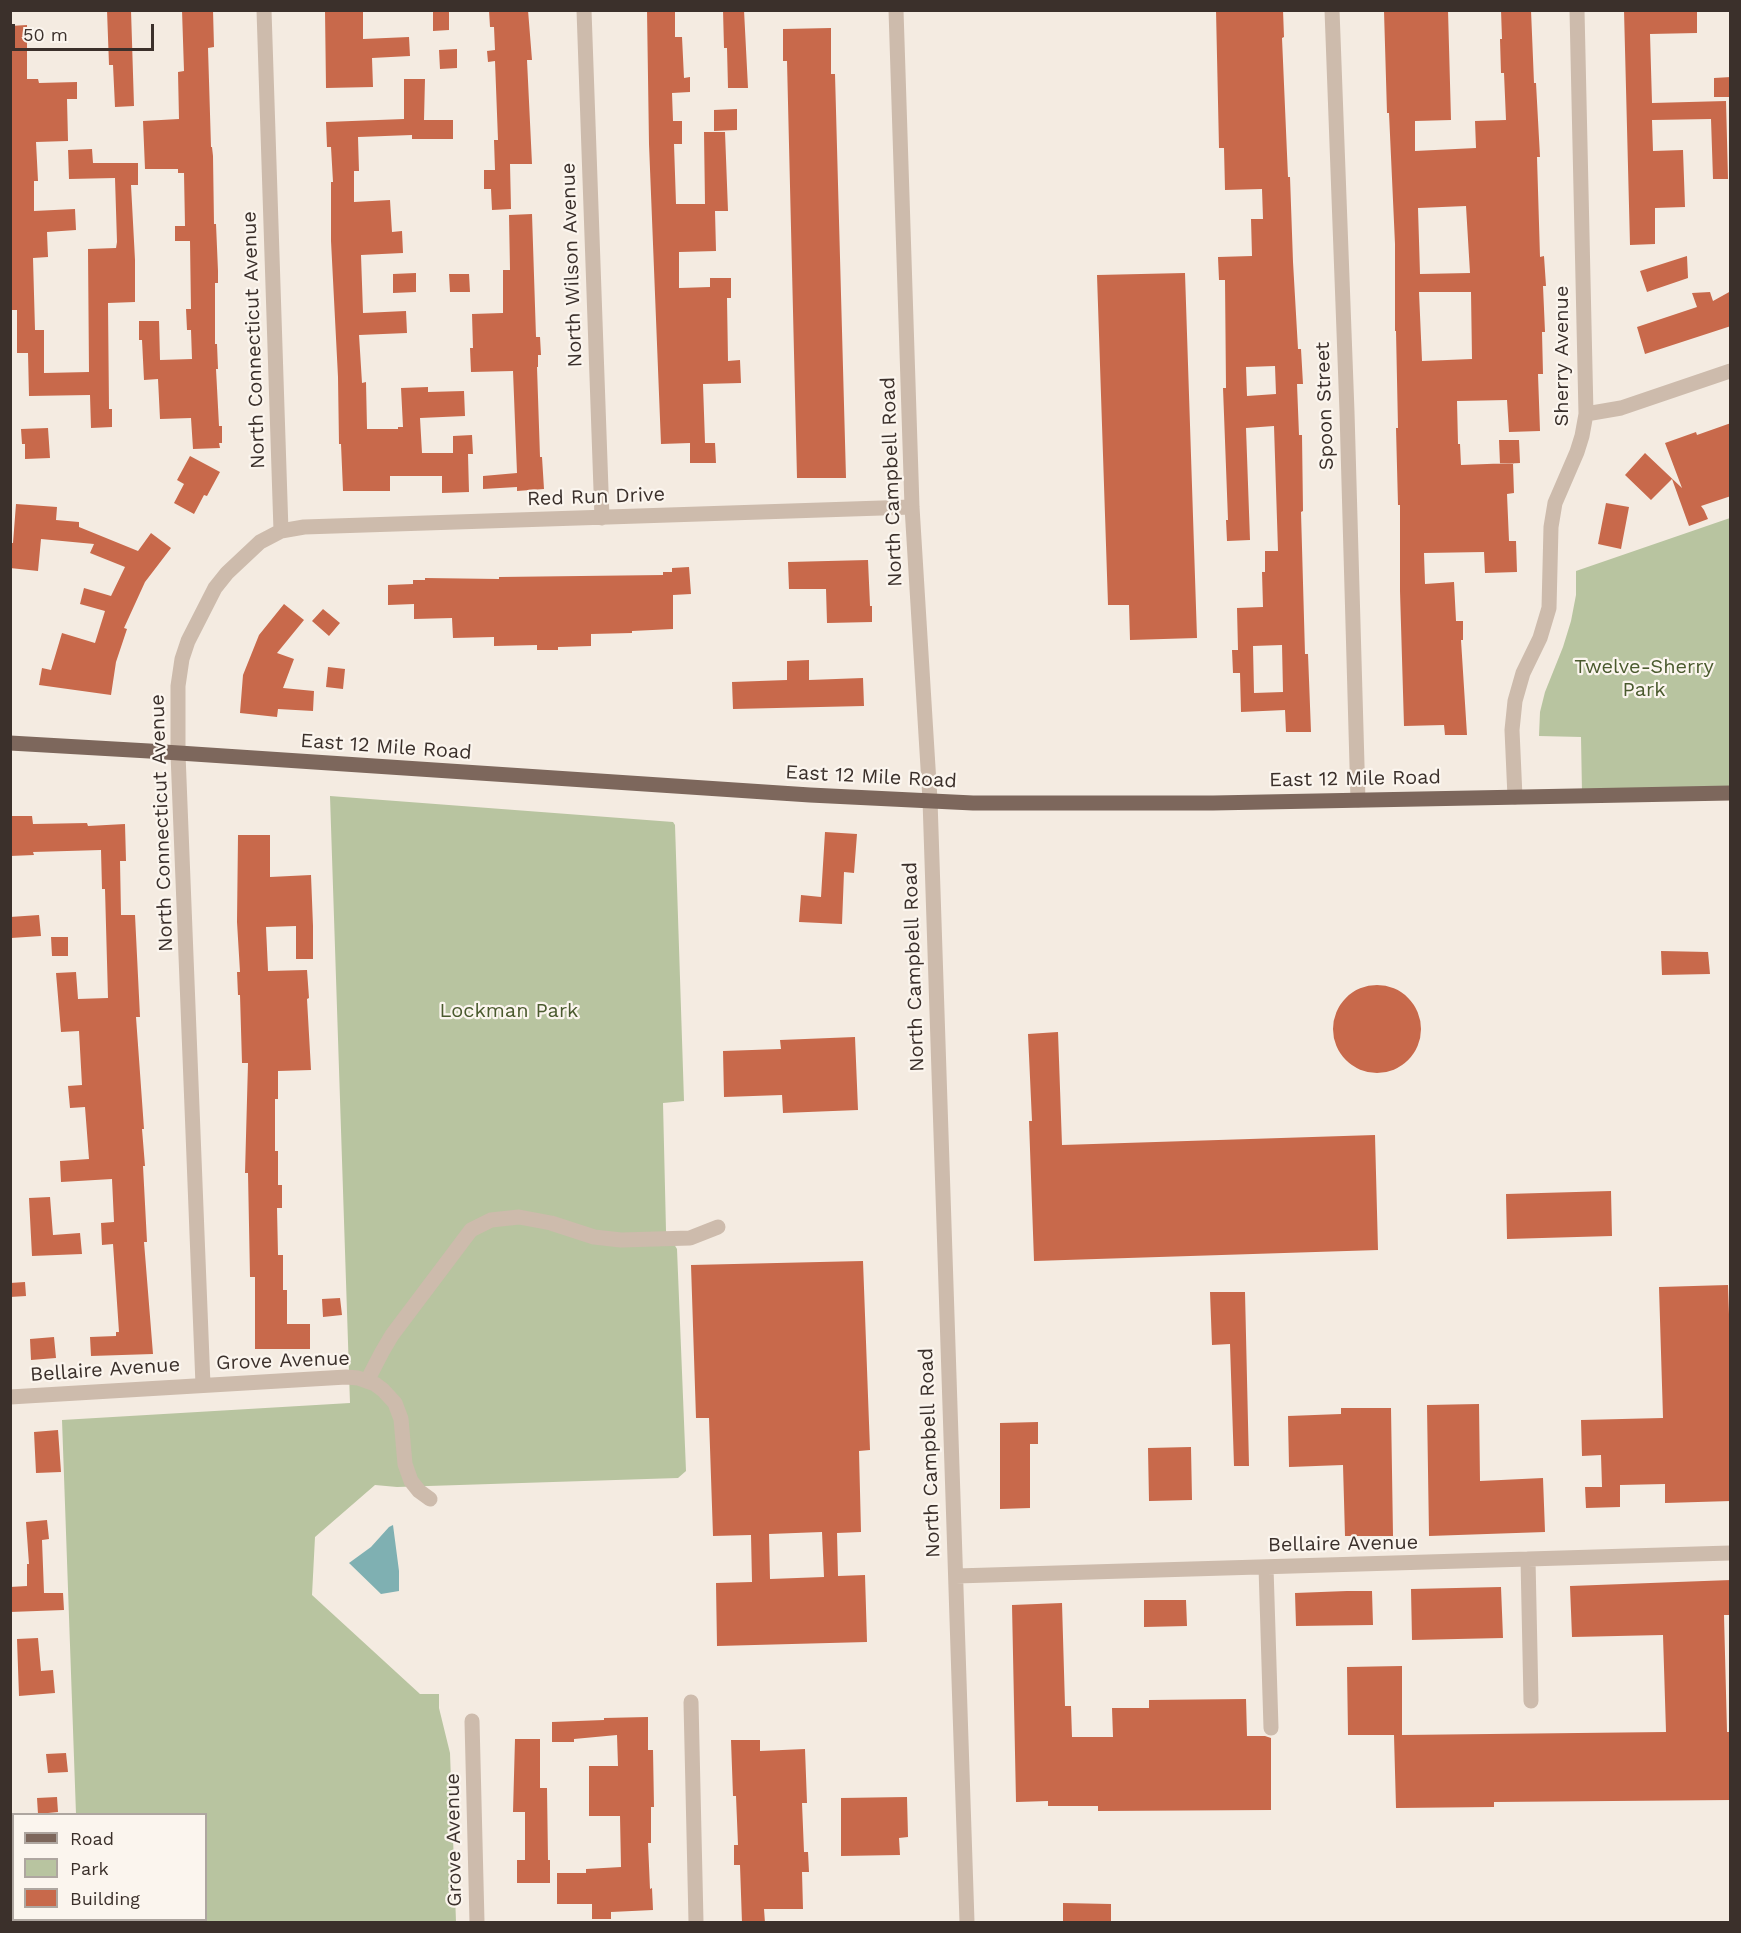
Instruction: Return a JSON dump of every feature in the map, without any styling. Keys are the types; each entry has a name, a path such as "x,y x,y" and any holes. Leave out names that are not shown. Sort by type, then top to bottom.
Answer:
{"main road":[{"name":"East 12 Mile Road","path":"10,743 734,791 972,803 1213,803 1731,793"}],"street":[{"name":"North Connecticut Avenue","path":"203,1385 178,753 178,686 182,659 195,625 215,588 227,573 260,543 281,531 264,10"},
{"name":"North Wilson Avenue","path":"584,10 602,518"},
{"name":"North Campbell Road","path":"896,10 912,507 930,800 967,1923"},
{"name":"Spoon Street","path":"1332,10 1358,800"},
{"name":"Sherry Avenue","path":"1515,797 1512,730 1515,701 1523,673 1540,638 1549,608 1551,527 1555,503 1577,452 1586,414 1577,10"},
{"path":"1586,414 1621,408 1731,371"},
{"name":"Red Run Drive","path":"281,531 304,527 912,507"},
{"path":"367,1381 392,1335 471,1230 491,1220 519,1217 551,1223 594,1237 621,1240 690,1238 718,1227"},
{"name":"Grove Avenue","path":"203,1385 346,1377 367,1381 383,1390 395,1403 401,1419 405,1464 411,1481 430,1499"},
{"name":"Bellaire Avenue","path":"10,1397 203,1385"},
{"name":"Bellaire Avenue","path":"956,1576 1731,1553"},
{"path":"1528,1559 1531,1701"},
{"path":"1266,1567 1270,1728"},
{"path":"691,1702 696,1923"},
{"name":"Grove Avenue","path":"472,1720 477,1923"}],"green space":[{"name":"Twelve-Sherry Park","path":"1730,518 1730,790 1582,793 1581,737 1539,736 1540,712 1545,692 1571,621 1576,595 1576,571"},
{"name":"Lockman Park","path":"330,796 673,822 675,825 684,1101 663,1103 666,1231 677,1249 686,1471 678,1478 397,1487 375,1485 315,1537 312,1595 420,1694 439,1694 439,1708 450,1753 456,1922 80,1922 207,1921 207,1813 76,1813 62,1420 350,1403"}],"water":[{"path":"393,1525 399,1571 399,1591 381,1594 349,1563 371,1547"}],"building":[{"path":"107,10 131,10 134,106 115,107 113,65 109,65"},
{"path":"182,10 213,10 214,47 208,48 214,224 216,224 218,271 218,283 215,283 215,344 217,344 219,426 222,426 220,448 193,449 191,418 160,419 158,379 144,380 142,340 139,340 139,321 159,321 160,360 192,359 191,330 187,330 186,309 191,309 190,241 175,241 175,226 185,226 184,173 178,173 178,169 145,169 143,121 179,119 178,72 184,71"},
{"path":"325,10 363,10 363,39 409,37 410,56 372,58 373,87 326,88"},
{"path":"489,10 528,10 532,60 527,60 532,164 510,164 511,209 492,210 491,189 484,189 484,170 495,170 494,140 498,140 495,61 488,62 487,51 495,50 494,27 490,27"},
{"path":"647,10 675,10 675,37 682,37 684,78 690,77 690,92 672,93 673,121 682,121 682,144 674,144 676,204 705,204 704,132 725,132 728,211 715,211 716,251 679,252 679,288 710,287 710,278 731,278 731,298 727,298 728,361 740,360 741,383 703,384 705,443 715,443 716,463 690,463 690,443 661,444 649,144"},
{"path":"723,10 744,10 748,88 728,88"},
{"path":"1216,10 1283,10 1284,37 1282,38 1288,177 1290,177 1298,349 1301,349 1303,384 1297,384 1299,435 1302,435 1303,511 1301,512 1305,654 1308,654 1311,732 1286,732 1285,710 1241,712 1240,673 1233,673 1232,650 1238,650 1237,608 1263,607 1262,572 1265,572 1265,551 1278,551 1274,426 1246,428 1250,540 1227,541 1223,388 1226,388 1225,280 1219,280 1218,257 1252,256 1251,219 1263,219 1262,189 1225,190 1224,148 1219,148","holes":["1275,366 1276,394 1247,396 1246,367","1282,645 1283,692 1254,693 1253,646"]},
{"path":"1448,10 1451,120 1415,121 1415,151 1476,148 1475,121 1506,120 1504,73 1501,73 1501,10 1531,10 1540,157 1537,157 1540,257 1544,256 1546,286 1543,286 1545,332 1542,332 1543,374 1538,374 1540,431 1509,432 1507,400 1457,401 1461,465 1513,463 1514,493 1507,494 1509,541 1516,541 1517,572 1485,573 1484,552 1424,553 1425,584 1454,582 1456,621 1463,621 1463,640 1461,640 1467,735 1445,735 1444,725 1404,726 1400,505 1398,505 1396,428 1398,428 1395,244 1389,113 1387,113 1384,11","holes":["1466,206 1470,273 1420,274 1418,208","1419,292 1471,292 1472,359 1422,361"]},
{"path":"1624,10 1697,10 1697,33 1650,34 1652,103 1726,101 1728,179 1713,179 1711,119 1652,120 1653,151 1683,150 1685,207 1655,208 1655,244 1630,245"},
{"path":"433,11 449,11 449,30 433,31"},
{"path":"27,25 27,79 38,79 39,83 77,82 77,99 67,99 68,141 36,142 38,181 34,181 34,211 75,209 76,230 47,232 48,257 33,258 35,330 44,330 44,373 89,372 88,249 116,248 117,242 115,178 69,179 68,150 92,149 93,163 138,163 138,185 131,185 135,302 108,303 109,409 112,409 112,427 91,428 90,395 29,396 28,353 17,353 17,310 10,310 10,26"},
{"path":"831,28 831,74 835,74 846,478 797,478 787,61 783,61 783,29"},
{"path":"457,49 457,68 440,69 439,50"},
{"path":"1731,77 1731,97 1714,97 1714,78"},
{"path":"404,79 425,79 424,120 453,120 453,139 412,139 412,135 358,137 359,171 354,171 354,202 390,200 392,232 402,231 403,253 361,255 363,313 406,311 407,333 359,335 362,383 366,382 367,429 403,427 401,388 428,387 428,392 464,391 465,416 420,418 422,453 453,453 453,436 472,435 473,454 468,454 469,492 442,493 442,476 390,476 390,491 343,491 331,241 331,182 333,182 331,147 327,147 326,122 404,119"},
{"path":"737,109 737,130 714,131 714,110"},
{"path":"532,214 536,337 540,337 541,355 538,355 537,367 540,457 542,457 544,489 517,491 517,487 483,489 483,476 517,473 513,371 471,372 472,314 503,313 503,270 510,270 509,215"},
{"path":"1687,256 1688,278 1647,292 1640,271"},
{"path":"416,273 416,292 393,293 393,274"},
{"path":"1185,273 1197,638 1130,640 1129,605 1108,605 1097,275"},
{"path":"449,274 469,274 470,292 450,292"},
{"path":"1731,291 1731,326 1645,354 1637,327 1697,307 1692,293 1710,292 1713,301"},
{"path":"1731,423 1731,496 1701,506 1708,519 1689,526 1672,479 1651,500 1625,475 1645,453 1682,488 1665,443"},
{"path":"48,428 50,458 25,459 25,444 22,444 21,429"},
{"path":"1499,440 1519,440 1520,463 1500,464"},
{"path":"190,456 220,472 194,514 174,503 184,484 177,480"},
{"path":"1606,503 1629,507 1621,549 1598,544"},
{"path":"16,504 57,507 56,520 79,522 79,527 138,551 151,533 171,548 145,582 124,628 127,629 116,662 111,695 39,685 42,668 51,670 62,633 95,643 105,611 80,604 84,588 111,596 125,567 90,553 94,544 41,539 38,571 10,568 10,543 13,543"},
{"path":"868,560 872,622 827,623 826,589 789,589 788,562"},
{"path":"689,567 691,594 673,595 673,629 591,634 591,646 537,650 537,645 494,646 494,637 453,638 452,618 414,619 414,604 388,605 388,585 413,584 413,580 425,580 425,578 499,579 499,577 663,575 663,572 672,572 672,568"},
{"path":"284,604 304,620 277,653 294,659 283,688 314,691 313,711 278,709 277,717 240,713 243,675 259,635"},
{"path":"323,609 340,623 329,636 312,621"},
{"path":"809,660 809,680 863,678 864,706 733,709 732,682 787,680 787,661"},
{"path":"328,667 345,669 343,689 326,687"},
{"path":"10,816 32,816 33,824 87,823 88,826 125,824 126,861 120,861 121,915 135,915 140,1017 136,1017 144,1129 142,1129 147,1242 144,1242 153,1354 91,1356 90,1337 116,1336 116,1332 119,1332 113,1244 102,1245 101,1223 114,1222 112,1179 61,1182 60,1161 89,1159 85,1107 70,1108 68,1086 82,1085 79,1031 61,1032 56,973 76,972 78,999 108,998 105,889 102,889 101,850 33,852 34,855 10,856"},
{"path":"825,832 857,834 854,873 844,872 842,924 799,922 801,895 821,897"},
{"path":"238,835 270,835 270,877 311,875 313,959 296,959 296,926 266,927 268,971 307,970 311,1070 278,1071 278,1099 275,1099 275,1151 278,1151 278,1185 282,1185 282,1208 277,1208 278,1255 283,1255 283,1290 287,1290 287,1324 310,1324 310,1349 255,1349 255,1277 250,1277 248,1173 245,1173 248,1063 242,1063 237,972 240,972 237,922"},
{"path":"39,915 41,936 11,938 10,917"},
{"path":"51,937 68,937 68,956 52,956"},
{"path":"1661,951 1708,952 1710,974 1662,975"},
{"path":"1377,985 1394,989 1408,998 1417,1012 1421,1029 1417,1046 1408,1060 1394,1069 1377,1073 1360,1069 1346,1060 1337,1046 1333,1029 1337,1012 1346,998 1360,989"},
{"path":"1058,1032 1062,1145 1375,1135 1378,1250 1034,1261 1028,1034"},
{"path":"855,1037 858,1110 783,1113 782,1095 724,1097 723,1051 781,1049 780,1040"},
{"path":"1611,1191 1612,1236 1507,1239 1506,1194"},
{"path":"50,1197 53,1235 80,1233 82,1254 32,1256 29,1198"},
{"path":"863,1261 870,1450 859,1451 861,1532 837,1533 838,1576 865,1575 867,1642 717,1646 716,1583 752,1582 751,1535 713,1536 709,1418 696,1418 691,1265","holes":["822,1532 824,1577 770,1579 769,1534"]},
{"path":"25,1282 26,1296 10,1297 10,1283"},
{"path":"1728,1285 1731,1501 1665,1503 1665,1484 1620,1485 1620,1507 1586,1508 1585,1487 1602,1487 1601,1455 1582,1456 1581,1420 1663,1418 1659,1287"},
{"path":"1210,1292 1245,1292 1249,1466 1234,1466 1230,1344 1212,1345"},
{"path":"340,1298 342,1315 323,1317 322,1299"},
{"path":"54,1337 56,1358 31,1360 30,1339"},
{"path":"1479,1404 1480,1481 1543,1478 1545,1532 1429,1536 1427,1405"},
{"path":"1341,1408 1391,1408 1393,1536 1345,1536 1343,1465 1289,1467 1288,1416 1341,1414"},
{"path":"1038,1422 1038,1444 1030,1444 1030,1508 1000,1509 1000,1423"},
{"path":"58,1430 61,1472 36,1473 34,1432"},
{"path":"1191,1447 1192,1500 1149,1501 1148,1448"},
{"path":"47,1520 49,1539 42,1540 44,1593 63,1593 64,1610 10,1612 10,1587 27,1586 27,1564 29,1564 26,1522"},
{"path":"1731,1580 1731,1615 1724,1615 1727,1732 1731,1732 1731,1800 1494,1802 1494,1807 1396,1808 1394,1735 1348,1735 1347,1667 1402,1666 1402,1735 1666,1732 1663,1635 1572,1637 1570,1586"},
{"path":"1501,1587 1503,1638 1412,1640 1411,1589"},
{"path":"1372,1591 1373,1625 1296,1626 1295,1593"},
{"path":"1144,1600 1186,1600 1187,1626 1144,1627"},
{"path":"1062,1603 1065,1706 1071,1706 1072,1737 1113,1737 1112,1708 1149,1708 1149,1700 1246,1699 1247,1736 1271,1738 1271,1810 1098,1811 1098,1806 1048,1806 1048,1801 1016,1802 1012,1605"},
{"path":"38,1638 41,1671 53,1670 55,1693 19,1696 17,1639"},
{"path":"648,1717 648,1750 653,1750 654,1807 651,1807 651,1843 648,1843 653,1910 611,1912 611,1919 592,1919 592,1904 557,1904 557,1873 586,1873 586,1869 621,1867 620,1816 589,1816 589,1766 618,1766 617,1735 574,1739 574,1742 552,1742 552,1722"},
{"path":"515,1739 540,1739 540,1788 547,1788 550,1883 517,1883 517,1860 525,1860 525,1812 513,1812"},
{"path":"731,1740 760,1740 760,1751 805,1749 807,1803 802,1803 804,1852 808,1852 809,1872 802,1872 803,1909 764,1909 765,1923 742,1923 740,1865 734,1865 734,1845 738,1845"},
{"path":"66,1753 68,1772 48,1773 46,1754"},
{"path":"57,1797 58,1812 38,1813 37,1798"},
{"path":"907,1797 908,1837 899,1838 900,1855 841,1856 841,1798"},
{"path":"1063,1903 1111,1904 1111,1923 1063,1923"}]}
